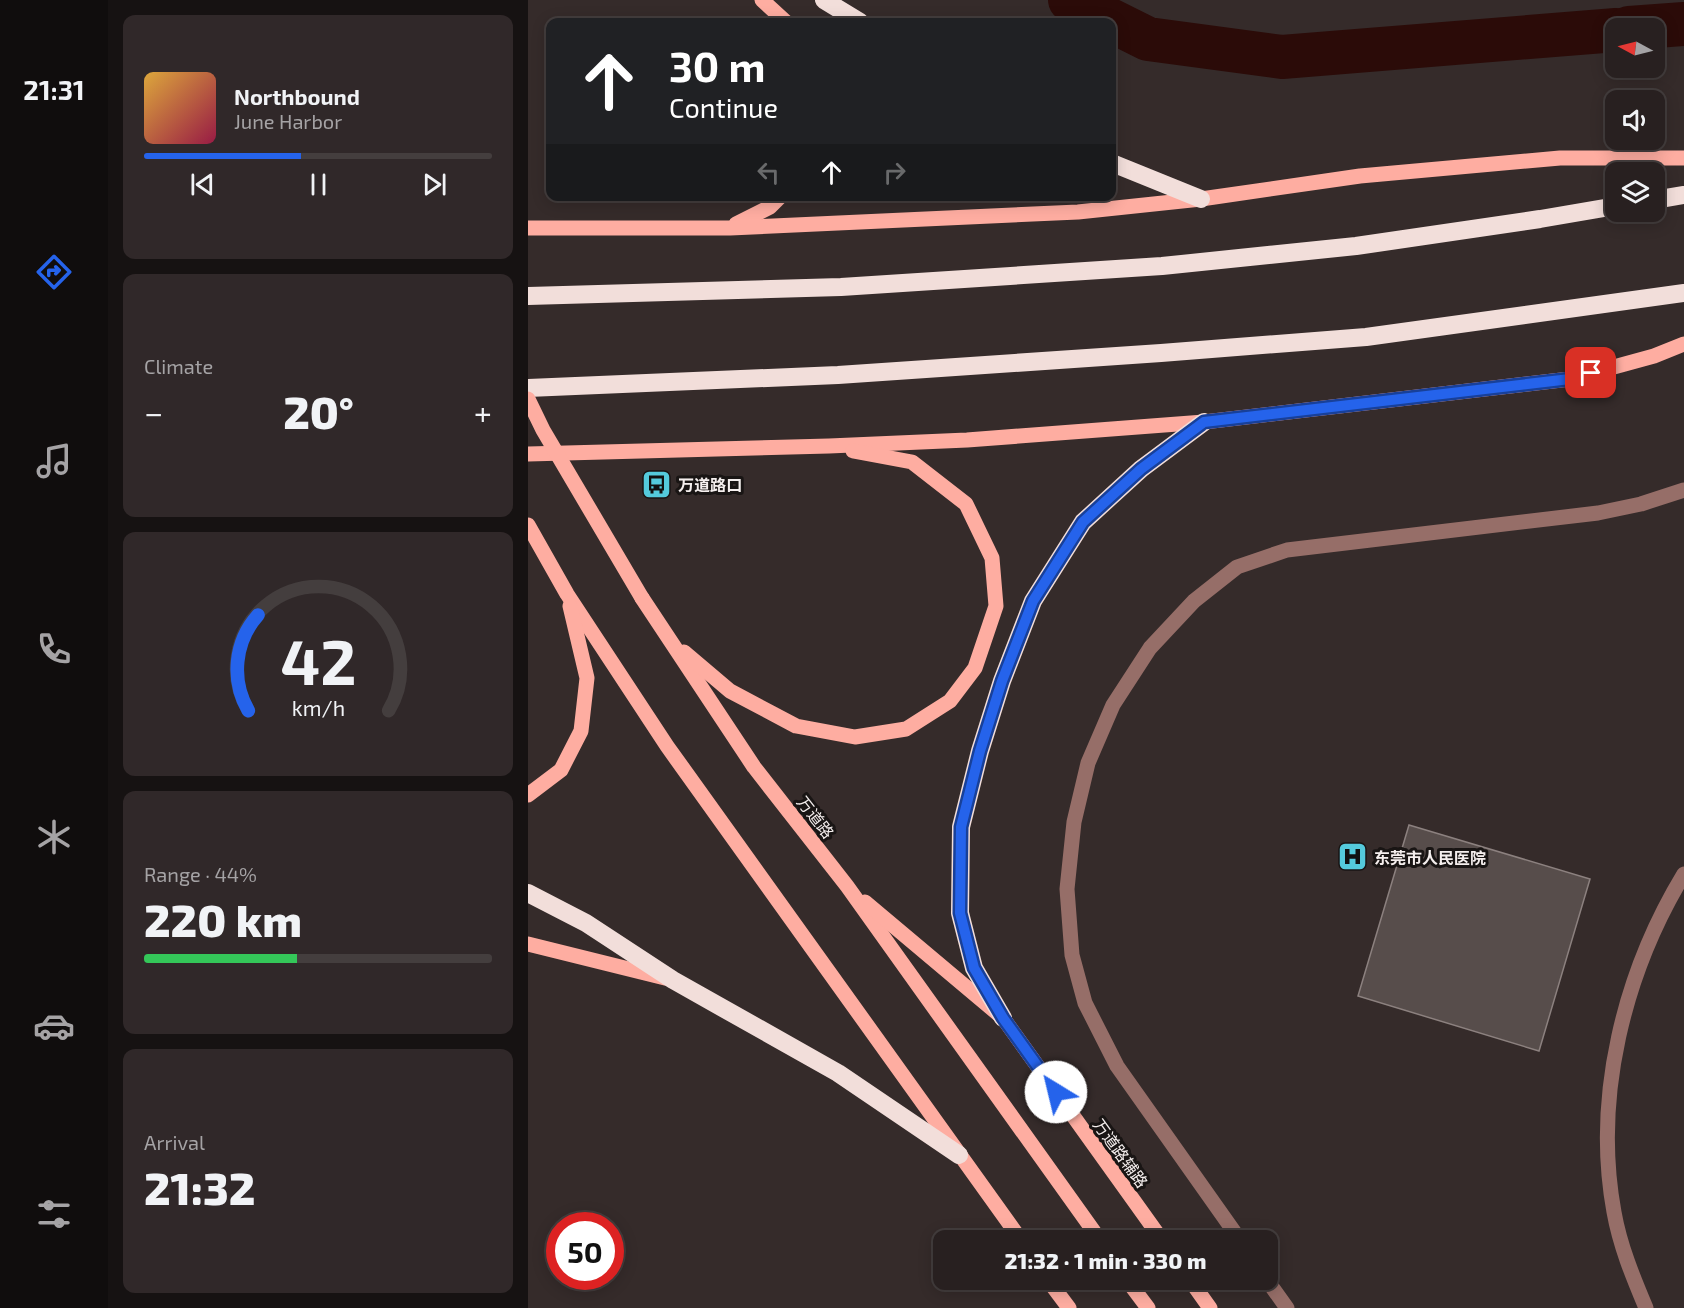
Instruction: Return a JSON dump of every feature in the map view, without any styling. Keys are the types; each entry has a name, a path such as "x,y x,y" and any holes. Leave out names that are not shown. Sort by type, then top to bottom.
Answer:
{"highway":[{"path":"824,0 853,18"},
{"path":"1116,165 1201,199"},
{"path":"1665,198 1684,195"},
{"path":"528,296 841,287 1161,266 1356,246 1605,208"},
{"path":"528,388 838,375 1161,354 1366,337 1684,293"},
{"path":"1003,1018 974,968 960,913 961,827 980,751 1002,681 1033,601 1083,522 1141,469 1204,422"},
{"path":"528,893 586,923 673,980 838,1073 959,1155"}],"main road":[{"path":"762,0 782,18"},
{"path":"528,228 730,228 1078,212 1201,199 1360,176 1560,158 1684,158"},
{"path":"730,228 770,207 776,201"},
{"path":"528,454 967,440 1204,422 1570,379 1654,356 1684,344"},
{"name":"万道路","path":"528,399 543,430 642,598 754,767 847,886 1093,1230"},
{"path":"670,640 730,692 795,726 855,737 906,729 950,701 975,668 996,606 992,558 966,504 912,462 829,446"},
{"path":"528,525 567,594 667,746 1014,1230"},
{"path":"528,795 561,770 581,731 588,678 567,594"},
{"name":"万道路辅路","path":"847,886 1003,1018 1155,1230"},
{"path":"528,944 673,980"},
{"path":"1056,1290 1069,1308"},
{"path":"1134,1290 1148,1308"},
{"path":"1197,1290 1210,1308"}],"lane":[{"path":"1233,1230 1117,1066 1085,1003 1072,955 1068,889 1074,822 1088,763 1113,705 1150,648 1194,601 1237,567 1287,550 1598,513 1641,504 1684,490"},
{"path":"1646,1308 1629,1270 1614,1213 1609,1168 1608,1119 1622,1022 1637,972 1652,933 1684,874"},
{"path":"1274,1290 1287,1308"}],"building":[{"path":"1409,825 1590,879 1539,1051 1358,996"}],"waterway":[{"path":"1070,0 1106,18"},
{"path":"1116,23 1148,39 1282,57 1605,31"},
{"path":"1665,25 1684,24"}],"place":[{"name":"万道路口","path":"657,484"},
{"name":"东莞市人民医院","path":"1353,857"}],"route":[{"path":"1056,1092 1003,1018 974,968 960,913 961,827 980,751 1002,681 1033,601 1083,522 1141,469 1204,422 1570,379 1591,373"}]}
